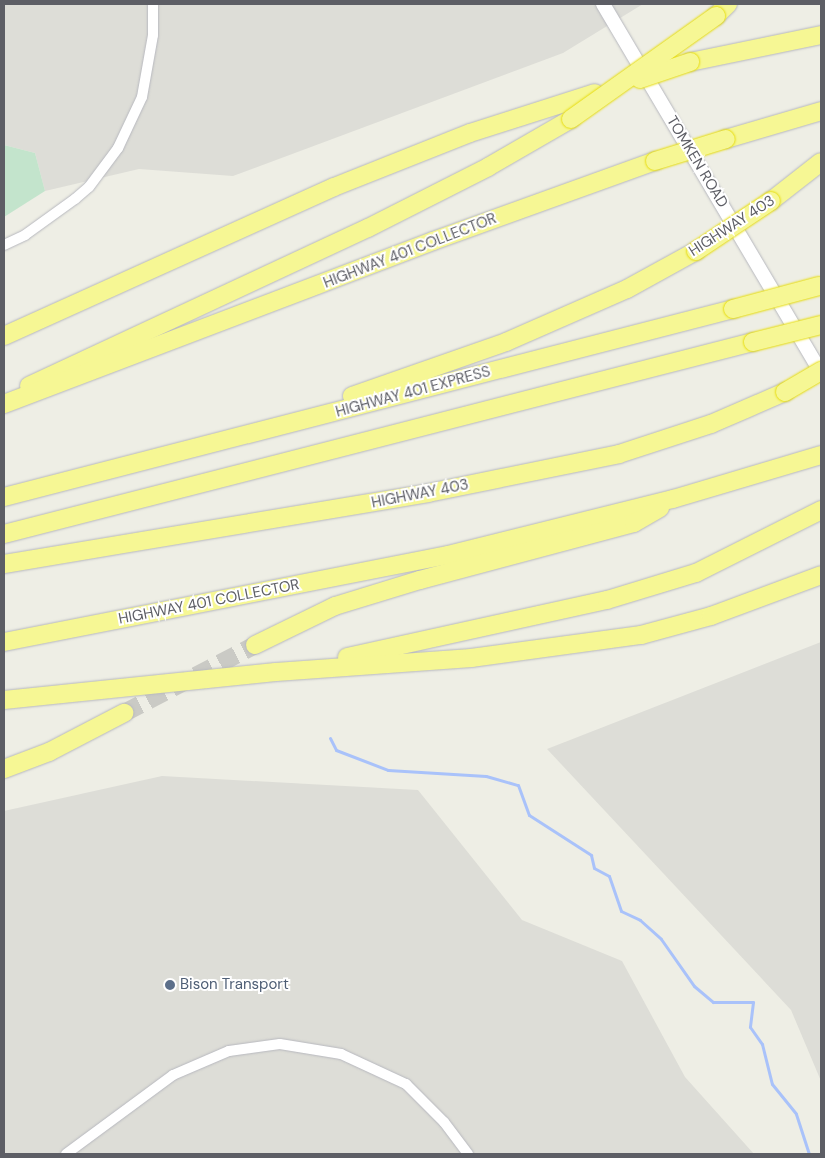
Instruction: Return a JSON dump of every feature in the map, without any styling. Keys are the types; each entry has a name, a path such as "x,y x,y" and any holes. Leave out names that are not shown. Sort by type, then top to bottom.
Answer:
{"highway":[{"path":"4,397 368,228 488,167 571,119 722,10"},
{"path":"4,336 334,187 470,133 690,62 821,35"},
{"name":"HIGHWAY 401 COLLECTOR","path":"4,404 433,241 655,161 821,111"},
{"name":"HIGHWAY 403","path":"188,450 444,366 627,289 696,251 771,201 821,162"},
{"name":"HIGHWAY 401 EXPRESS","path":"4,497 820,286"},
{"path":"4,534 821,324"},
{"name":"HIGHWAY 403","path":"4,564 428,493 619,454 711,424 785,392 821,372"},
{"name":"HIGHWAY 401 COLLECTOR","path":"4,642 448,555 673,499 820,455"},
{"path":"255,645 335,606 420,580 634,524 673,499"},
{"path":"276,672 458,635 616,598 696,573 821,510"},
{"path":"4,700 276,672 470,658 641,636 711,616 821,575"},
{"path":"4,769 49,752 124,713"}],"main road":[{"name":"TOMKEN ROAD","path":"604,4 821,372"}],"street":[{"path":"4,245 25,235 75,199 89,187 118,148 142,97 150,62 153,4"},
{"path":"66,1154 173,1075 229,1051 280,1044 342,1054 406,1084 444,1122 468,1154"}],"shaded area":[{"path":"4,4 643,4 563,53 233,176 139,169 45,191 35,153 4,145"},
{"path":"821,642 821,1081 791,1010 547,749"},
{"path":"162,776 418,790 522,920 622,961 685,1077 754,1154 4,1154 4,811"}],"green space":[{"path":"4,145 35,153 45,191 4,217"}],"waterway":[{"path":"330,738 336,750 388,770 486,776 518,785 529,815 591,855 594,868 609,876 621,911 640,920 661,939 694,986 713,1002 753,1002 750,1027 762,1044 772,1084 796,1114 809,1154"}],"tunnel":[{"path":"124,713 255,645"}],"place":[{"name":"Bison Transport","path":"170,985"}]}
